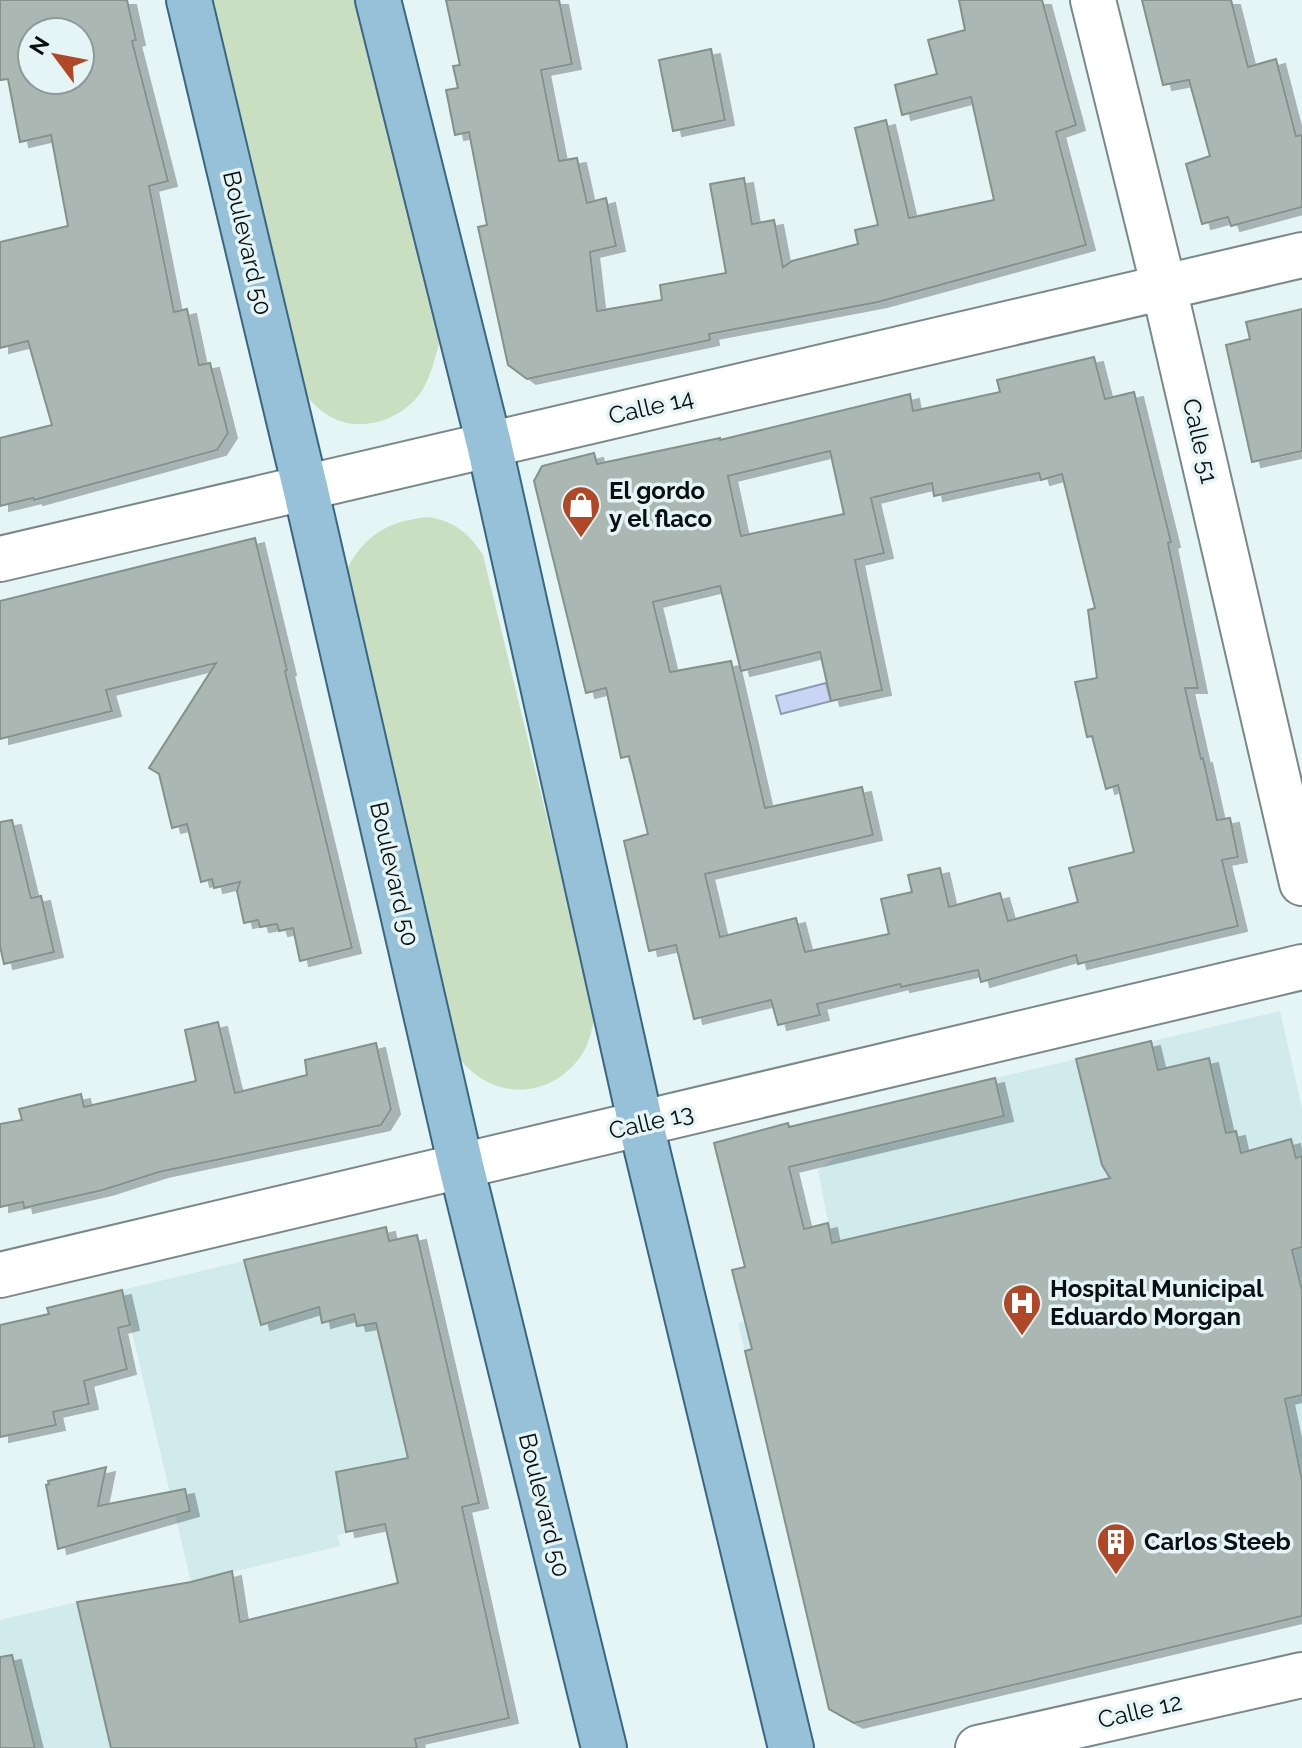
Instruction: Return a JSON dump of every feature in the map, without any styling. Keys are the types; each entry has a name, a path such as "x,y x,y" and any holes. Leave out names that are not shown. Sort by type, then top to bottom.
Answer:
{"main road":[{"name":"Boulevard 50","path":"189,0 461,1166 604,1748"},
{"path":"378,0 489,444 641,1125 791,1748"}],"street":[{"name":"Calle 51","path":"1093,0 1164,288 1302,883"},
{"name":"Calle 14","path":"0,559 1302,255"},
{"name":"Calle 13","path":"0,1275 1302,967"},
{"name":"Calle 12","path":"978,1748 1302,1675"}],"shaded area":[{"name":"Hospital Municipal Eduardo Morgan","path":"1280,1011 1302,1108 1302,1541 890,1566 800,1587 738,1323 843,1299 818,1170 839,1155 830,1117"},
{"path":"386,1227 390,1241 417,1235 479,1503 337,1535 340,1546 191,1582 122,1290"},
{"path":"77,1602 106,1725 128,1748 0,1748 0,1620"}],"green space":[{"path":"205,0 357,0 441,336 423,389 407,407 385,420 361,424 337,420 327,415 304,393"},
{"path":"428,517 460,529 483,555 595,1016 586,1047 570,1069 543,1086 528,1089 497,1086 482,1079 466,1066 449,1038 346,571 361,548 379,532 401,522"}],"water":[{"path":"826,683 831,701 781,714 776,696"}],"building":[{"path":"0,0 127,0 136,40 132,41 168,181 149,186 174,312 187,309 199,365 210,363 228,433 217,450 34,500 0,506 0,438 52,425 28,341 0,348 0,242 68,226 51,135 20,142 8,79 0,80"},
{"path":"446,0 559,0 572,64 541,70 559,161 577,158 587,203 606,198 616,246 590,252 597,311 662,300 660,285 726,273 710,184 744,178 752,224 774,220 783,267 792,261 858,244 855,230 878,225 855,128 886,120 909,218 994,200 971,97 902,115 895,85 937,74 928,40 965,30 959,0 1042,0 1076,125 1056,132 1086,245 878,302 709,334 710,340 527,379 508,365 478,227 487,225 469,132 455,135 446,90 458,88 453,66 460,65"},
{"path":"1142,0 1231,0 1248,67 1276,59 1296,136 1302,135 1302,207 1231,226 1228,217 1202,224 1186,164 1210,156 1189,80 1163,85"},
{"path":"711,49 725,120 673,131 659,60"},
{"path":"1302,309 1302,451 1252,462 1226,345 1250,339 1246,322"},
{"path":"1094,357 1105,399 1134,392 1171,542 1168,543 1198,688 1185,688 1217,820 1230,818 1238,857 1222,860 1238,926 1078,964 1076,955 981,982 978,970 901,987 900,984 817,1004 820,1015 778,1025 771,1000 694,1019 676,945 649,951 624,841 648,834 629,756 621,758 606,688 586,693 534,481 542,466 594,453 597,464 720,440 910,394 913,411 1000,392 997,380","holes":["830,451 844,514 741,536 728,476","1039,473 1041,480 1062,474 1095,608 1088,610 1097,678 1075,682 1087,737 1092,736 1106,789 1118,785 1134,852 1069,868 1078,902 1008,921 1000,893 949,907 940,868 908,875 912,892 881,899 889,934 805,952 796,918 720,937 705,874 873,835 862,787 765,808 731,661 670,672 653,602 720,586 741,671 820,652 831,701 882,690 855,560 884,553 871,498 932,483 934,496"]},
{"path":"255,538 352,948 300,961 293,928 279,931 277,924 260,927 258,920 244,923 237,891 240,882 214,888 212,879 201,882 187,824 172,828 159,774 149,768 216,663 106,690 112,711 0,739 0,601"},
{"path":"12,820 31,898 41,896 54,952 4,964 0,946 0,822"},
{"path":"218,1022 235,1093 307,1075 305,1060 376,1043 391,1109 381,1125 159,1172 103,1190 24,1208 23,1202 0,1207 0,1124 22,1120 19,1109 81,1094 84,1107 196,1081 185,1030"},
{"name":"Hospital Municipal Eduardo Morgan","path":"1151,1041 1158,1070 1209,1058 1226,1133 1236,1131 1241,1153 1291,1139 1296,1158 1302,1156 1302,1247 1292,1250 1302,1290 1302,1395 1285,1399 1302,1480 1302,1616 854,1723 829,1709 745,1351 752,1349 732,1270 745,1267 714,1143 788,1123 789,1127 995,1078 1004,1116 789,1167 804,1229 828,1223 832,1243 1110,1178 1102,1165 1076,1059"},
{"path":"386,1227 389,1241 417,1235 479,1503 462,1507 509,1718 415,1739 417,1748 111,1748 77,1602 191,1582 232,1571 240,1622 398,1583 385,1524 346,1532 336,1472 408,1458 376,1323 357,1326 354,1314 322,1323 319,1307 261,1325 244,1260"},
{"path":"122,1290 130,1325 118,1328 127,1369 84,1381 89,1404 53,1412 56,1425 0,1437 0,1325 49,1314 47,1308"},
{"path":"106,1467 98,1506 185,1489 190,1511 58,1549 46,1485 48,1481"},
{"path":"12,1655 35,1748 0,1748 0,1657"}],"place":[{"name":"El gordo y el flaco","path":"581,539"},
{"name":"Hospital Municipal Eduardo Morgan","path":"1022,1337"},
{"name":"Carlos Steeb","path":"1116,1576"}]}
